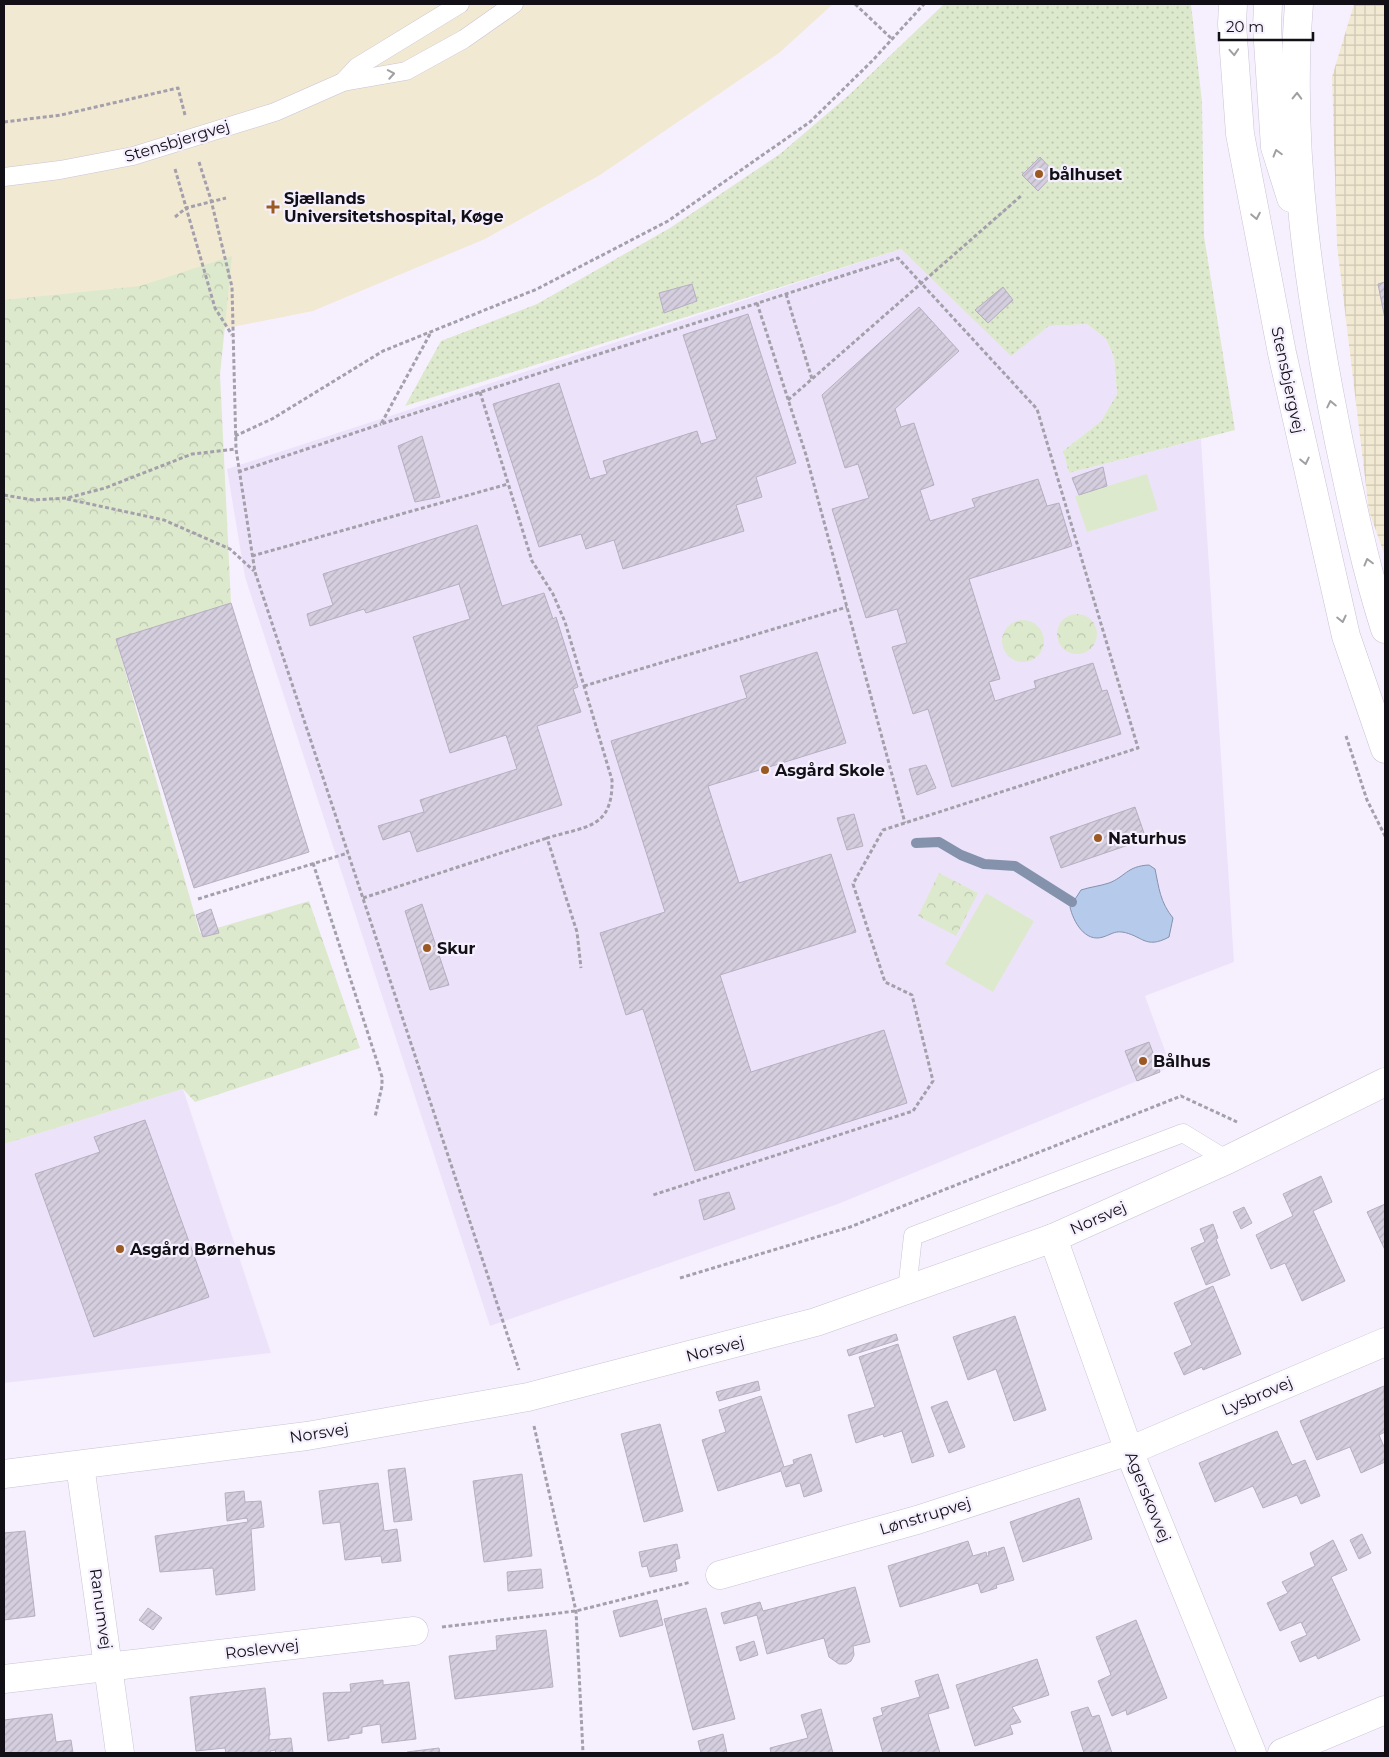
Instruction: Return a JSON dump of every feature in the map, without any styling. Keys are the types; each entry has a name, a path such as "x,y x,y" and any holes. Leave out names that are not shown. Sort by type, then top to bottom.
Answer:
{"street":[{"name":"Stensbjergvej","path":"1233,4 1232,24 1240,134 1282,354 1346,636 1385,749"},
{"path":"1268,4 1267,27 1275,147 1307,249"},
{"path":"1299,4 1296,131 1307,249 1320,349 1349,492 1385,629"},
{"name":"Norsvej","path":"4,1474 307,1436 528,1397 816,1322 1053,1238 1228,1160 1385,1082"},
{"name":"Agerskovvej","path":"1053,1238 1129,1451 1252,1753"},
{"name":"Lysbrovej","path":"1129,1451 1385,1342"},
{"name":"Lønstrupvej","path":"720,1575 917,1520 1129,1451"},
{"name":"Ranumvej","path":"80,1465 120,1753"},
{"name":"Roslevvej","path":"4,1680 414,1630"},
{"path":"1282,1753 1385,1710"}],"lane":[{"name":"Stensbjergvej","path":"343,82 357,67 460,4"},
{"name":"Stensbjergvej","path":"4,177 69,168 133,156 275,112 343,82 406,71 464,39 514,4"},
{"path":"907,1290 913,1236 1183,1133 1228,1160"}],"path":[{"path":"855,4 892,39"},
{"path":"235,436 272,418 383,351 430,334 538,289 668,221 810,122 924,4"},
{"path":"168,145 215,308 232,336 238,472 255,572 528,1397 576,1610 583,1753"},
{"path":"788,400 1022,195"},
{"path":"175,217 186,208 226,198"},
{"path":"238,472 380,424 898,258 1037,409 1138,748 883,830 853,884 884,982 912,995 933,1082 913,1111 653,1195"},
{"path":"786,294 812,379"},
{"path":"757,303 806,455 905,823"},
{"path":"380,424 430,334"},
{"path":"363,898 598,822 610,806 612,780 565,622 553,594 532,561 480,392"},
{"path":"4,495 33,500 67,498 105,488 192,454 236,449"},
{"path":"252,556 508,484"},
{"path":"67,498 164,520 230,549 255,572"},
{"path":"584,686 847,607"},
{"path":"548,838 577,932 581,968"},
{"path":"198,899 348,852"},
{"path":"313,863 382,1077 382,1086 375,1117"},
{"path":"414,1630 576,1610 720,1575"}],"shaded area":[{"name":"Sjællands Universitetshospital, Køge","path":"4,4 833,4 779,53 600,175 485,239 313,311 106,352 4,357"},
{"path":"1354,4 1385,4 1385,556 1369,511 1337,245 1332,77"},
{"name":"Asgård Skole","path":"901,249 1011,355 1049,326 1087,324 1106,339 1114,357 1117,394 1101,421 1063,451 1069,473 1201,439 1234,962 1145,996 1171,1067 838,1204 490,1326 245,577 227,469"},
{"name":"Asgård Børnehus","path":"183,1089 271,1353 4,1383 4,1144"}],"green space":[{"path":"944,4 1191,4 1202,102 1204,236 1235,430 1069,473 1063,451 1101,421 1117,394 1114,357 1106,339 1087,324 1049,326 1011,356 901,249 405,406 441,341 537,304 670,228 780,154 849,95"},
{"path":"232,256 220,375 231,603 116,639 200,933 309,901 360,1048 195,1102 183,1089 4,1144 4,300 140,286"},
{"path":"1147,474 1158,510 1087,532 1075,496"},
{"path":"1081,614 1088,617 1094,623 1097,634 1096,642 1088,651 1081,654 1073,654 1066,651 1058,642 1057,630 1060,623 1069,615"},
{"path":"1027,620 1035,623 1041,629 1044,641 1041,653 1035,659 1019,662 1011,659 1005,653 1002,637 1005,629 1011,623"},
{"path":"939,873 978,893 956,936 918,916"},
{"path":"986,893 1034,921 993,992 945,964"}],"water":[{"path":"1149,865 1155,869 1163,900 1173,918 1169,937 1161,941 1149,942 1119,932 1097,938 1085,934 1077,924 1070,907 1081,890 1109,883 1136,867"}],"building":[{"name":"bålhuset","path":"1040,157 1055,173 1038,191 1022,175"},
{"path":"1385,282 1385,319 1378,284"},
{"path":"692,284 697,301 664,313 659,293"},
{"path":"1003,287 1013,300 988,323 975,310"},
{"path":"919,307 959,351 895,409 901,427 914,423 934,485 920,490 930,521 975,507 972,499 1038,479 1047,506 1059,503 1072,546 969,579 1000,679 989,682 995,701 1036,688 1034,681 1093,663 1102,691 1107,690 1121,734 952,787 928,709 913,714 892,647 907,643 897,609 866,618 832,509 869,498 858,464 845,468 822,395"},
{"path":"748,314 796,463 756,477 762,497 736,505 744,531 623,569 614,540 586,549 581,534 539,547 493,404 559,383 590,479 607,474 603,461 697,431 701,444 717,439 683,335"},
{"path":"422,436 440,497 415,502 398,446"},
{"path":"1103,467 1107,486 1079,495 1072,478"},
{"path":"477,525 502,606 544,593 553,619 556,617 578,687 573,689 581,712 537,726 562,805 417,852 410,831 383,840 378,826 424,812 420,800 517,769 506,735 450,753 413,637 470,619 459,584 366,613 364,609 310,626 307,614 333,605 323,574"},
{"path":"231,603 309,852 194,888 116,639"},
{"path":"817,652 846,743 708,786 739,883 831,854 856,932 720,975 751,1072 884,1030 907,1103 695,1171 643,1009 626,1015 600,933 665,912 611,741 747,698 740,676"},
{"path":"926,765 936,788 917,795 909,769"},
{"name":"Naturhus","path":"1135,807 1146,839 1061,868 1050,837"},
{"path":"854,814 863,846 847,850 837,818"},
{"name":"Skur","path":"422,904 449,985 430,990 405,911"},
{"path":"211,909 219,933 203,937 196,915"},
{"name":"Bålhus","path":"1149,1042 1160,1072 1137,1081 1125,1051"},
{"path":"145,1120 209,1297 94,1337 35,1174 100,1152 94,1137"},
{"path":"1321,1176 1332,1202 1313,1211 1345,1281 1302,1301 1285,1263 1271,1269 1256,1235 1293,1216 1283,1194"},
{"path":"729,1192 735,1209 704,1220 699,1200"},
{"path":"1385,1204 1385,1250 1367,1212"},
{"path":"1244,1207 1252,1223 1241,1229 1233,1212"},
{"path":"1213,1224 1218,1238 1216,1239 1230,1275 1206,1285 1191,1248 1205,1242 1200,1229"},
{"path":"1213,1286 1241,1354 1203,1370 1202,1367 1184,1375 1174,1353 1192,1345 1174,1303"},
{"path":"1015,1316 1046,1410 1014,1421 996,1369 968,1380 953,1337"},
{"path":"896,1334 898,1340 849,1356 847,1350"},
{"path":"898,1344 934,1456 912,1463 902,1431 884,1437 883,1434 856,1443 848,1415 875,1407 859,1357"},
{"path":"758,1381 760,1390 719,1401 716,1392"},
{"path":"1384,1386 1385,1432 1379,1435 1385,1449 1385,1462 1361,1473 1350,1447 1317,1460 1300,1421"},
{"path":"761,1396 784,1467 794,1464 793,1460 811,1454 822,1491 804,1497 800,1483 786,1487 781,1471 718,1491 702,1440 726,1432 719,1410"},
{"path":"947,1401 965,1447 949,1453 931,1407"},
{"path":"660,1424 683,1511 644,1522 621,1434"},
{"path":"1277,1431 1292,1465 1305,1460 1320,1496 1301,1504 1297,1495 1263,1508 1253,1486 1215,1502 1199,1463"},
{"path":"405,1468 412,1520 394,1522 388,1470"},
{"path":"522,1474 532,1556 484,1562 473,1481"},
{"path":"378,1483 384,1531 397,1529 401,1561 382,1563 381,1556 345,1560 340,1522 323,1524 319,1491"},
{"path":"244,1491 245,1502 261,1501 264,1527 251,1529 255,1590 216,1595 213,1568 160,1572 155,1536 248,1522 247,1518 227,1521 225,1493"},
{"path":"1079,1498 1092,1539 1023,1562 1010,1522"},
{"path":"25,1531 35,1616 4,1620 4,1533"},
{"path":"1362,1534 1371,1553 1359,1559 1350,1540"},
{"path":"1333,1540 1347,1570 1331,1577 1360,1640 1318,1659 1316,1655 1300,1662 1291,1642 1307,1635 1301,1622 1280,1631 1267,1603 1288,1593 1282,1582 1315,1566 1310,1553"},
{"path":"968,1541 973,1556 986,1552 987,1556 989,1556 988,1552 1004,1547 1014,1580 996,1585 997,1588 981,1593 978,1583 900,1607 888,1566"},
{"path":"677,1544 680,1558 675,1560 677,1571 650,1577 647,1566 642,1567 639,1552"},
{"path":"541,1569 543,1588 508,1591 507,1572"},
{"path":"855,1587 870,1642 853,1646 854,1655 851,1661 846,1664 839,1664 829,1657 824,1638 767,1654 757,1615 724,1624 721,1613 760,1602 763,1611"},
{"path":"657,1600 663,1625 620,1637 613,1611"},
{"path":"148,1608 162,1618 153,1630 139,1620"},
{"path":"706,1608 735,1719 693,1730 664,1619"},
{"path":"1136,1620 1167,1698 1127,1715 1126,1710 1112,1716 1098,1681 1111,1675 1096,1637"},
{"path":"546,1630 553,1687 455,1699 449,1656 497,1650 496,1636"},
{"path":"754,1641 758,1655 740,1661 736,1647"},
{"path":"1037,1659 1049,1695 1012,1707 1021,1722 1010,1725 1013,1734 975,1746 956,1685"},
{"path":"938,1674 949,1708 928,1714 940,1753 883,1753 873,1718 883,1715 881,1708 920,1697 915,1681"},
{"path":"383,1680 383,1685 409,1682 416,1739 382,1743 380,1724 362,1727 362,1733 349,1735 349,1738 328,1741 323,1693 351,1692 350,1684"},
{"path":"265,1688 269,1740 291,1738 293,1753 276,1753 275,1750 270,1751 271,1753 226,1753 225,1748 196,1751 190,1697"},
{"path":"1088,1707 1092,1717 1099,1715 1112,1753 1084,1753 1071,1712"},
{"path":"821,1709 833,1753 771,1753 770,1748 808,1738 801,1715"},
{"path":"52,1714 56,1742 71,1740 73,1753 4,1753 4,1720"},
{"path":"723,1734 727,1753 701,1753 698,1741"},
{"path":"439,1748 440,1753 407,1753 407,1752"}],"waterway":[{"path":"916,843 939,842 961,855 984,864 1015,866 1072,902"}],"place":[{"name":"bålhuset","path":"1039,174"},
{"name":"Sjællands Universitetshospital, Køge","path":"273,207"},
{"name":"Asgård Skole","path":"765,770"},
{"name":"Naturhus","path":"1098,838"},
{"name":"Skur","path":"427,948"},
{"name":"Bålhus","path":"1143,1061"},
{"name":"Asgård Børnehus","path":"120,1249"}]}
